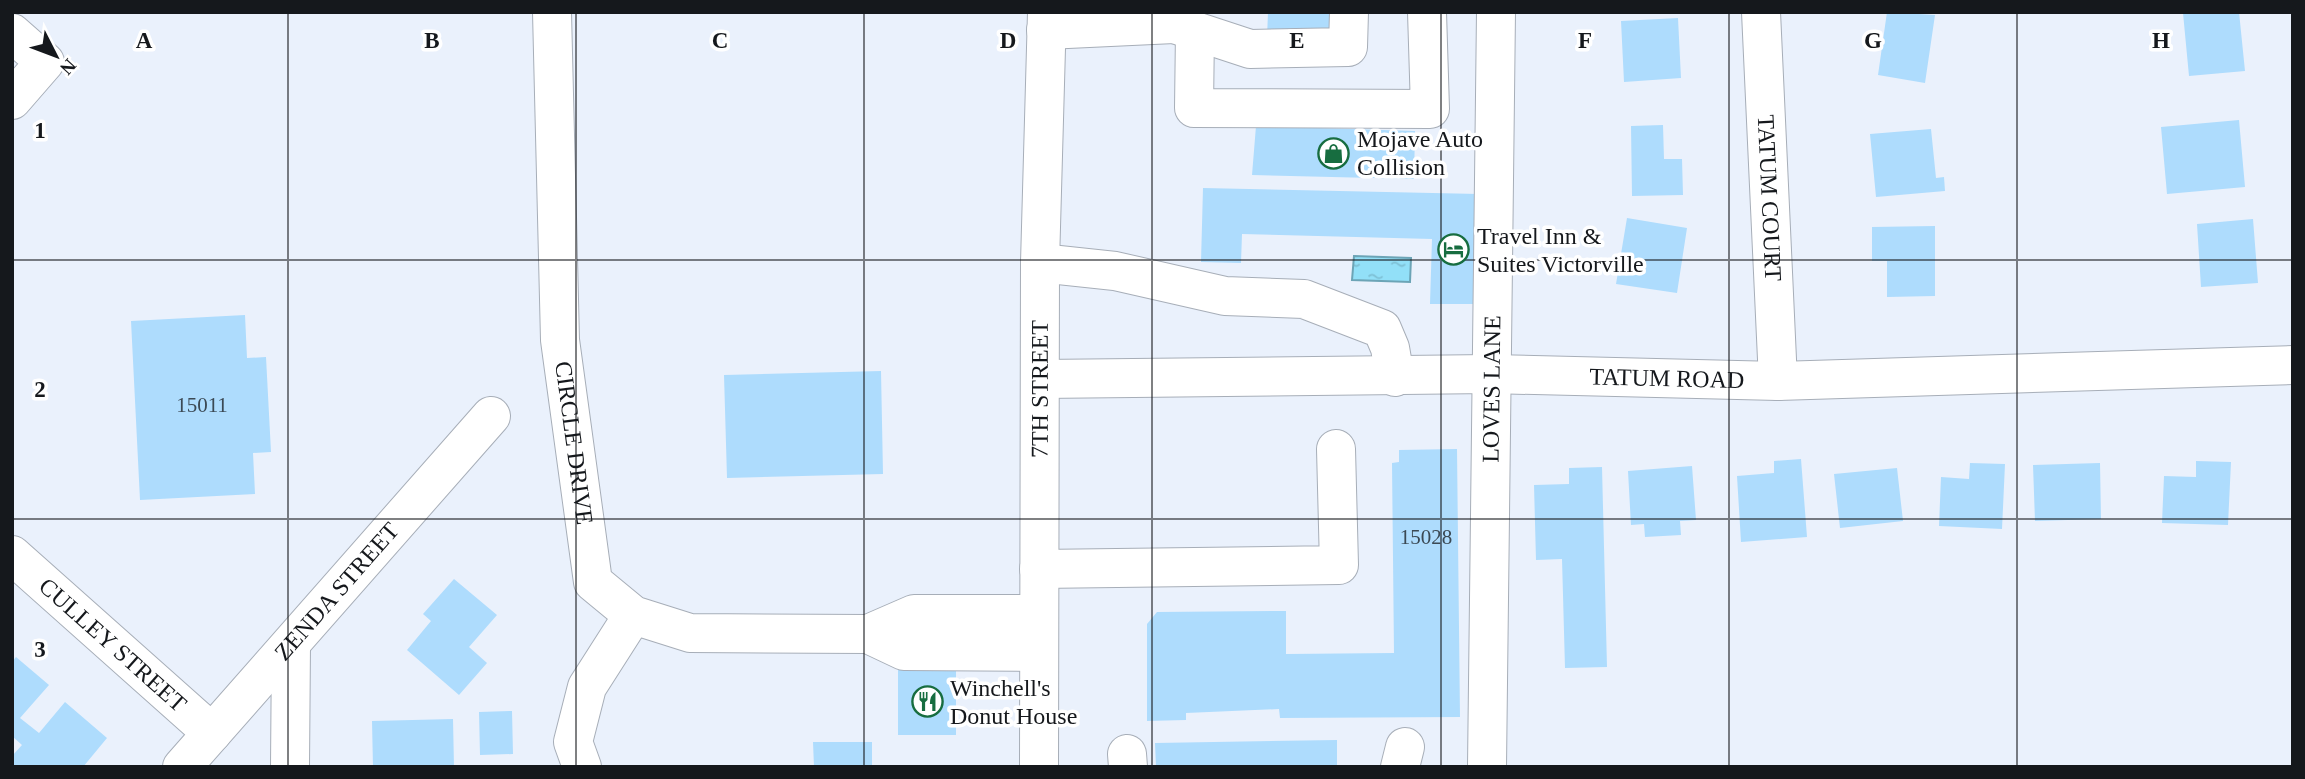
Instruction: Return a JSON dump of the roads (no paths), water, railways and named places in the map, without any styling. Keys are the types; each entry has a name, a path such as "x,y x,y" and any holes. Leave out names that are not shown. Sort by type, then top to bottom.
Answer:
{"street":[{"name":"CIRCLE DRIVE","path":"552,12 557,280 565,380 593,582 633,615 690,633 868,634 914,614 1039,614"},
{"path":"1046,21 1181,22 1250,49 1348,47 1349,12"},
{"path":"1181,22 1194,108 1430,109 1427,12"},
{"name":"LOVES LANE","path":"1487,751 1496,12"},
{"name":"TATUM COURT","path":"1762,12 1778,381"},
{"name":"7TH STREET","path":"1039,767 1040,262 1046,21"},
{"path":"12,33 45,62 12,100"},
{"path":"1040,262 1115,271 1225,296 1304,299 1382,330 1390,348 1395,377"},
{"name":"TATUM ROAD","path":"1041,379 1490,374 1778,381 2293,365"},
{"name":"ZENDA STREET","path":"182,767 491,416"},
{"path":"1039,569 1339,565 1336,449"},
{"name":"CULLEY STREET","path":"18,569 212,733"},
{"path":"582,767 573,741 587,687 633,615"},
{"name":"CIRCLE DRIVE","path":"868,634 904,651 1039,652"},
{"path":"289,767 291,644"},
{"path":"1487,751 1517,767"}],"water":[{"path":"1354,256 1411,258 1410,282 1352,280"}],"place":[{"name":"Mojave Auto Collision","path":"1334,153"},
{"name":"Travel Inn & Suites Victorville","path":"1454,250"},
{"name":"Winchell's Donut House","path":"927,702"}]}
